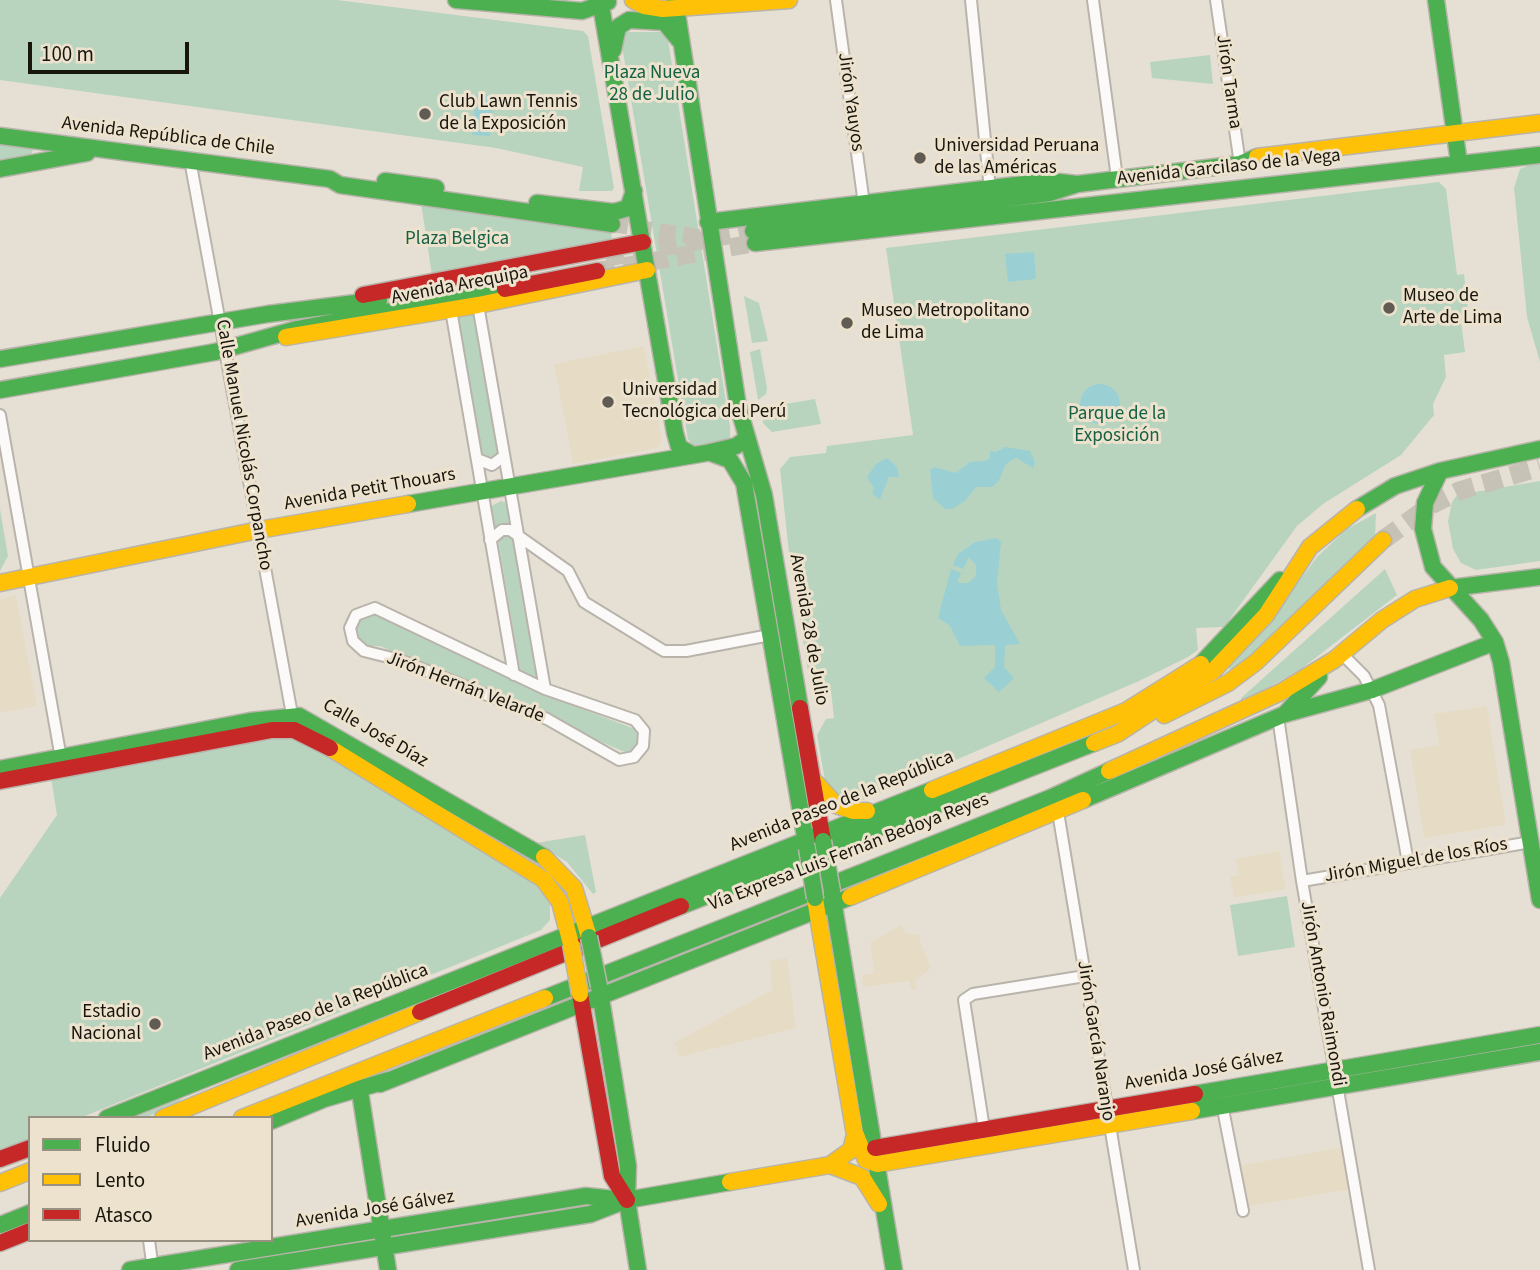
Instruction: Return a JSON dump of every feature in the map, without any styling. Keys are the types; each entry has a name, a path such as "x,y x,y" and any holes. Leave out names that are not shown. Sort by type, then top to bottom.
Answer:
{"main road":[{"path":"456,0 529,9 582,11 604,2 677,439 681,449 698,454"},
{"path":"633,0 649,8 676,4 789,0"},
{"path":"1436,0 1459,163"},
{"name":"Avenida 28 de Julio","path":"676,4 708,222 746,439 764,495 894,1270"},
{"path":"614,70 615,34 626,21 664,22 673,28 682,46"},
{"name":"Avenida Garcilaso de la Vega","path":"1540,123 1455,140 1262,168 1240,164 1117,178 1078,184 1050,193 754,237 1540,155"},
{"name":"Avenida Garcilaso de la Vega","path":"1455,140 1540,135"},
{"name":"Avenida República de Chile","path":"0,136 330,180 340,185 612,224"},
{"path":"0,169 103,150"},
{"name":"Avenida República de Chile","path":"330,180 341,174 614,212 628,208 634,189"},
{"name":"Avenida Garcilaso de la Vega","path":"708,222 1050,181 1078,184"},
{"name":"Avenida Arequipa","path":"280,336 304,337 478,305 595,266 643,242"},
{"name":"Avenida Arequipa","path":"0,390 226,349 280,336 297,328 595,266"},
{"name":"Avenida Arequipa","path":"0,359 220,321 371,302 595,266 647,270"},
{"name":"Avenida Petit Thouars","path":"0,583 259,530 698,454 736,446 746,439"},
{"name":"Avenida Paseo de la República","path":"112,1116 513,958 571,940 823,836 873,811 1126,711 1195,670 1310,547 1362,504 1395,486 1440,471 1540,449"},
{"name":"Avenida 28 de Julio","path":"698,454 729,459 742,479 854,1129 866,1160 876,1156"},
{"path":"1440,471 1425,503 1423,529 1433,567 1481,620 1495,642 1501,662 1540,900"},
{"path":"1117,734 1184,706 1228,683 1266,653 1383,540"},
{"name":"Vía Expresa Luis Fernán Bedoya Reyes","path":"168,1116 553,957 1117,734 1213,671 1266,615 1297,563"},
{"path":"1450,588 1540,577"},
{"name":"Vía Expresa Luis Fernán Bedoya Reyes","path":"247,1116 1050,798 1253,707 1338,657 1382,620 1415,599 1450,588"},
{"path":"273,1129 600,990 816,903 1058,812 1281,716 1372,690 1495,642"},
{"path":"1281,716 1338,657"},
{"name":"Calle José Díaz","path":"293,723 538,874 556,894 571,940 612,1176 627,1200"},
{"name":"Calle José Díaz","path":"0,781 62,764 293,723 317,724 549,860 574,888 588,933 600,990 628,1166 627,1200"},
{"name":"Calle José Díaz","path":"0,769 62,764"},
{"path":"811,771 820,790 836,805 853,811 873,811"},
{"path":"198,1103 215,1087 272,1061 448,994 513,958"},
{"name":"Avenida José Gálvez","path":"876,1156 984,1129 1222,1104 1540,1035"},
{"name":"Avenida José Gálvez","path":"876,1156 1338,1077 1540,1052"},
{"path":"273,1120 324,1100 389,1080"},
{"path":"360,1092 388,1270"},
{"path":"830,1165 851,1150 854,1129"},
{"path":"0,1160 28,1149"},
{"path":"830,1165 852,1171 862,1177 876,1196 886,1222"},
{"name":"Avenida José Gálvez","path":"238,1270 586,1196 627,1200 830,1165"},
{"path":"0,1183 28,1172"},
{"path":"627,1200 638,1270"},
{"path":"0,1225 28,1214"},
{"path":"0,1243 28,1232"},
{"name":"Avenida José Gálvez","path":"130,1270 383,1239"}],"street":[{"name":"Jirón Yauyos","path":"836,0 864,204"},
{"path":"971,0 990,190"},
{"path":"1093,0 1117,178"},
{"name":"Jirón Tarma","path":"1216,0 1240,164"},
{"name":"Calle Manuel Nicolás Corpancho","path":"190,160 293,723"},
{"name":"Jirón Hernán Velarde","path":"478,305 545,689"},
{"name":"Jirón Hernán Velarde","path":"451,310 514,675"},
{"path":"0,415 62,764"},
{"path":"477,459 492,465 504,456"},
{"path":"490,540 502,530 510,530 568,571 584,602 656,648 673,652 686,651 770,635"},
{"name":"Jirón Hernán Velarde","path":"382,610 514,675 545,689 635,720 644,731 643,746 627,760 612,757 583,737 547,719 400,660 364,651 353,641 352,621 362,611 382,610"},
{"path":"1338,657 1364,676 1372,690 1389,746 1408,862"},
{"name":"Jirón Antonio Raimondi","path":"1281,716 1302,881 1338,1077 1369,1270"},
{"name":"Jirón García Naranjo","path":"1058,812 1134,1270"},
{"name":"Jirón Miguel de los Ríos","path":"1302,881 1531,842"},
{"path":"984,1129 964,1000 973,994 1085,976"},
{"path":"1222,1104 1243,1211"},
{"path":"149,1242 153,1268"}],"shaded area":[{"name":"Universidad Tecnológica del Perú","path":"644,346 662,440 658,448 573,464 554,364"},
{"path":"16,595 37,706 0,713 0,599"},
{"path":"1487,706 1506,825 1424,838 1410,750 1439,745 1434,714"},
{"path":"1279,851 1286,889 1234,898 1230,877 1239,875 1236,859"},
{"path":"901,925 906,933 918,935 931,968 916,980 917,989 911,990 909,981 863,987 862,975 874,973 870,943"},
{"path":"787,958 796,1028 679,1057 674,1043 772,990 770,961"},
{"path":"1345,1147 1351,1189 1251,1206 1247,1204 1242,1165"}],"green space":[{"name":"Club Lawn Tennis de la Exposición","path":"0,0 337,0 583,31 588,36 614,188 612,191 579,191 583,167 496,148 0,80"},
{"name":"Plaza Nueva 28 de Julio","path":"660,32 668,40 730,427 730,437 724,442 693,446 688,439 622,46 623,34"},
{"path":"1210,55 1213,84 1152,78 1150,62"},
{"path":"0,142 30,145 33,150 31,155 0,161"},
{"path":"1540,161 1540,362 1527,317 1514,188 1520,169"},
{"name":"Parque de la Exposición","path":"1439,182 1446,189 1457,275 1464,274 1469,319 1461,321 1465,352 1444,355 1446,377 1433,404 1434,415 1401,455 1323,504 1297,526 1224,627 1196,628 1198,650 1188,657 1139,681 849,806 827,792 817,735 826,719 834,718 831,691 823,691 808,671 789,553 780,469 790,457 826,453 827,446 913,435 886,248"},
{"name":"Plaza Belgica","path":"421,203 611,231 612,241 432,275"},
{"path":"744,296 759,303 768,341 752,343"},
{"path":"476,314 498,451 498,459 492,462 480,454 458,316"},
{"path":"760,349 767,388 766,394 758,400 750,352"},
{"path":"815,399 821,424 772,432 763,423 761,408"},
{"path":"1540,481 1540,561 1476,570 1461,563 1453,549 1448,521 1452,502 1457,495"},
{"path":"501,501 507,503 512,526 504,523 494,528 490,507"},
{"path":"0,509 8,556 0,571"},
{"path":"1376,513 1375,538 1232,672 1228,667 1258,636 1317,557 1347,529"},
{"path":"506,531 515,539 539,681 520,670 498,540"},
{"path":"1385,569 1397,595 1301,669 1241,703 1241,698"},
{"path":"373,613 543,694 635,729 639,740 636,748 627,753 380,646 366,646 356,637 355,631 363,615"},
{"name":"Estadio Nacional","path":"286,737 301,741 533,882 550,904 550,920 541,930 85,1116 28,1116 28,1139 0,1151 0,898 57,815 51,777"},
{"path":"585,835 596,892 593,894 567,862 536,843"},
{"path":"1287,896 1295,947 1238,956 1230,905"},
{"path":"562,996 563,1007 449,1049 409,1060"},
{"path":"186,1095 173,1106 149,1116 124,1116"}],"water":[{"path":"476,94 494,96 490,136 472,135"},
{"path":"1034,252 1036,279 1008,282 1005,254"},
{"path":"1100,384 1114,390 1120,404 1114,418 1100,424 1086,418 1080,404 1086,390"},
{"path":"1005,447 1030,451 1035,462 1033,468 1016,458 1006,464 998,482 992,487 976,487 965,501 952,509 945,509 933,498 930,470 934,467 956,473 970,462 986,461 990,458 990,451 996,452"},
{"path":"887,458 897,467 899,477 889,477 880,499 872,494 874,488 867,477 876,464"},
{"path":"997,538 1001,542 997,584 1001,610 1020,644 1005,645 1004,667 1014,678 999,692 984,678 995,667 995,645 960,646 950,626 938,618 951,569 961,573 957,582 968,583 976,576 976,565 969,557 963,569 953,565 958,554 975,542"}],"tunnel":[{"path":"612,224 705,238"},
{"path":"606,258 753,231"},
{"path":"597,271 755,243"},
{"path":"1383,540 1431,505 1459,491 1540,467"}],"traffic: fast":[{"path":"456,0 582,11 608,2"},
{"path":"600,0 675,433 679,447 691,454"},
{"path":"675,0 738,406 764,495 800,708"},
{"path":"1436,0 1459,163"},
{"path":"613,50 618,27 629,20 664,22 679,40"},
{"path":"0,136 330,179 340,185 612,224"},
{"path":"0,169 87,153"},
{"path":"755,243 1540,155"},
{"path":"753,231 1050,193 1078,184 1240,164 1257,157"},
{"path":"385,181 436,188"},
{"path":"708,222 1050,181 1077,184"},
{"path":"537,203 614,212 628,208 634,191"},
{"path":"0,390 215,352 297,329 505,289"},
{"path":"0,359 268,314 379,300"},
{"path":"408,504 706,453 736,446 746,439"},
{"path":"1540,449 1440,471 1425,503 1423,529 1433,567 1481,620 1495,642 1501,662 1540,900"},
{"path":"711,453 730,460 744,483 807,848"},
{"path":"1357,509 1395,486 1440,471"},
{"path":"1450,588 1540,577"},
{"path":"1201,664 1280,580"},
{"path":"1083,800 1285,714 1372,690 1495,642"},
{"path":"1285,714 1319,677"},
{"path":"0,769 250,721 299,716 544,857"},
{"path":"681,906 1094,743"},
{"path":"545,998 1050,798 1109,771"},
{"path":"112,1116 932,790"},
{"path":"823,841 832,891"},
{"path":"807,848 815,898"},
{"path":"832,894 894,1270"},
{"path":"380,1084 850,897"},
{"path":"589,937 599,986"},
{"path":"599,986 628,1166 627,1200 638,1270"},
{"path":"1195,1094 1540,1035"},
{"path":"1192,1111 1540,1052"},
{"path":"273,1120 324,1099 389,1080"},
{"path":"360,1092 388,1270"},
{"path":"238,1270 591,1214 627,1200 730,1182"},
{"path":"130,1270 586,1196 624,1200"},
{"path":"0,1225 28,1214"}],"traffic: slow":[{"path":"633,0 644,6 663,9 789,0"},
{"path":"1257,157 1540,123"},
{"path":"286,337 478,305 647,270"},
{"path":"0,583 259,530 408,504"},
{"path":"1094,743 1117,734 1213,671 1266,615 1310,547 1357,509"},
{"path":"1164,715 1228,683 1256,662 1383,540"},
{"path":"1109,771 1281,692 1334,660 1382,620 1415,599 1450,588"},
{"path":"932,790 1126,711 1201,664"},
{"path":"330,748 543,879 560,902 571,944"},
{"path":"816,783 836,805 853,811 867,811"},
{"path":"850,897 1083,800"},
{"path":"544,857 574,888 589,937"},
{"path":"730,1182 830,1165 851,1150 855,1135 815,899"},
{"path":"571,944 580,994"},
{"path":"247,1116 545,998"},
{"path":"168,1116 420,1012"},
{"path":"856,1135 866,1160 877,1164 1192,1111"},
{"path":"830,1165 862,1177 879,1204"},
{"path":"0,1183 28,1172"}],"traffic: jam":[{"path":"363,295 643,242"},
{"path":"505,289 597,271"},
{"path":"800,708 823,841"},
{"path":"0,781 272,730 294,730 330,748"},
{"path":"420,1012 681,906"},
{"path":"580,994 612,1176 627,1200"},
{"path":"875,1148 1195,1094"},
{"path":"0,1159 28,1149"},
{"path":"0,1243 28,1232"}],"place":[{"name":"Club Lawn Tennis de la Exposición","path":"425,114"},
{"name":"Universidad Peruana de las Américas","path":"920,158"},
{"name":"Museo de Arte de Lima","path":"1389,308"},
{"name":"Museo Metropolitano de Lima","path":"847,323"},
{"name":"Universidad Tecnológica del Perú","path":"608,402"},
{"name":"Estadio Nacional","path":"155,1024"}]}
